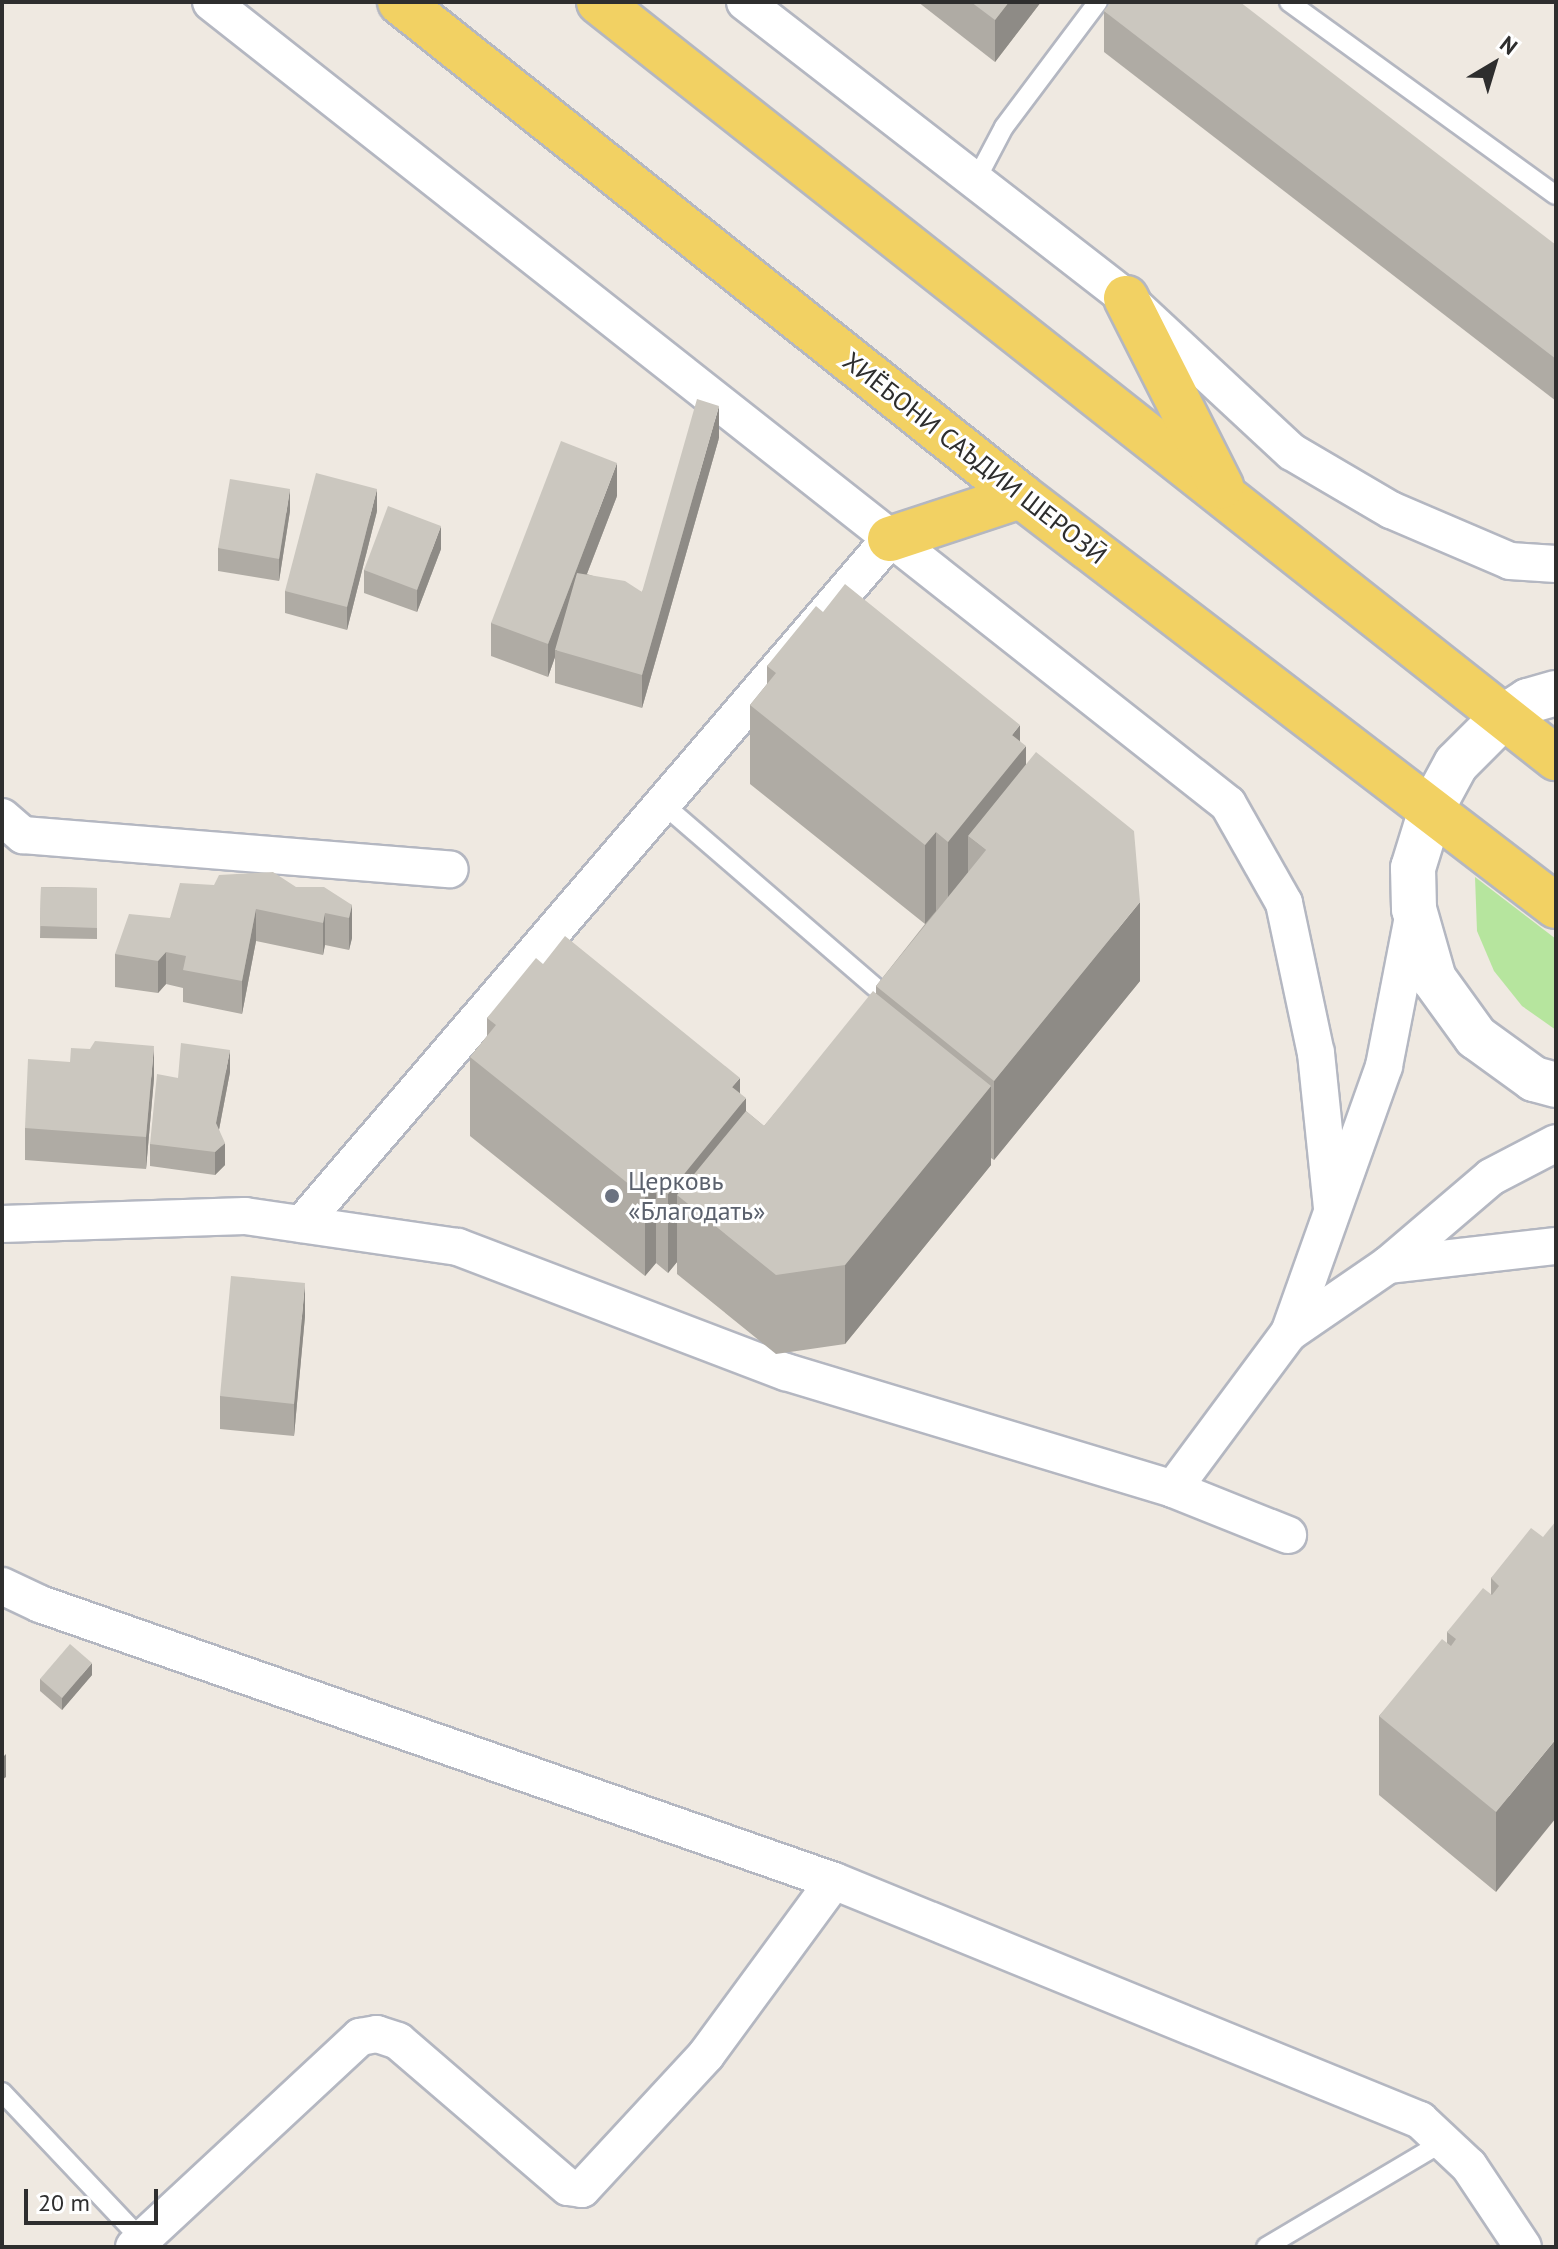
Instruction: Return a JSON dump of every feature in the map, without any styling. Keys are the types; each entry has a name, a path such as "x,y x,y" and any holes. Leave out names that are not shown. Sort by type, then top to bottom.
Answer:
{"main road":[{"name":"ХИЁБОНИ САЪДИИ ШЕРОЗӢ","path":"400,2 1021,496 1556,906"},
{"path":"599,2 1556,758"},
{"path":"1126,298 1227,498"},
{"path":"890,539 1021,496"},
{"path":"1556,693 1528,701 1503,717 1456,764 1431,810 1413,868 1414,909 1434,979 1476,1037 1534,1079 1556,1085"}],"street":[{"path":"211,2 1228,804 1284,903 1316,1053 1333,1218"},
{"path":"745,2 1126,298 1292,452 1391,510 1510,561 1556,564"},
{"path":"302,1224 890,539"},
{"path":"2,817 23,835 450,869"},
{"path":"1173,1489 1289,1333 1333,1218 1384,1066 1414,909"},
{"path":"1289,1333 1388,1265 1491,1177 1556,1143"},
{"path":"2,1224 245,1216 458,1247 786,1372 1173,1489 1288,1535"},
{"path":"1388,1265 1556,1246"},
{"path":"2,1586 40,1604 834,1881 1420,2120 1446,2140 1523,2247"},
{"path":"138,2244 360,2037 377,2034 398,2041 568,2187 582,2189 706,2055 834,1881"}],"lane":[{"path":"975,182 1004,127 1098,2"},
{"path":"1289,2 1556,195"},
{"path":"663,804 875,987"},
{"path":"2,2092 138,2244"},
{"path":"1266,2247 1446,2140"}],"green space":[{"path":"1475,877 1556,939 1556,1030 1522,1006 1494,971 1477,931"}],"building":[{"path":"971,2 1009,2 995,20"},
{"path":"1111,2 1240,2 1556,245 1556,359 1104,11"},
{"path":"697,399 719,406 642,675 555,650 577,573 625,581 642,592"},
{"path":"561,441 617,463 548,644 491,623"},
{"path":"316,473 377,489 347,607 285,591"},
{"path":"230,479 290,489 279,559 218,548"},
{"path":"388,506 441,526 417,590 364,570"},
{"path":"845,584 1020,725 1012,735 1026,746 948,842 936,832 925,845 750,705 776,673 767,666 816,606 823,612"},
{"path":"1036,752 1134,831 1140,902 994,1081 876,986 986,850 968,836"},
{"path":"273,872 296,887 324,887 352,905 349,918 325,913 323,923 256,909 242,981 183,970 186,956 166,952 158,961 115,954 129,914 170,918 180,883 214,885 219,875"},
{"path":"41,887 97,888 97,928 40,926"},
{"path":"565,936 740,1078 732,1087 746,1098 668,1194 656,1184 645,1197 470,1057 496,1025 487,1018 536,958 543,964"},
{"path":"873,991 991,1086 845,1265 776,1275 677,1195 746,1111 764,1126"},
{"path":"95,1041 154,1046 146,1137 25,1128 28,1059 70,1062 71,1048 90,1049"},
{"path":"181,1043 230,1050 216,1123 225,1143 215,1152 150,1144 157,1074 178,1078"},
{"path":"231,1276 305,1283 294,1404 220,1396"},
{"path":"1556,1521 1556,1739 1496,1812 1379,1716 1442,1639 1451,1646 1456,1639 1447,1632 1483,1588 1492,1595 1499,1586 1491,1578 1531,1528 1543,1537"},
{"path":"70,1644 92,1663 62,1698 40,1679"}],"place":[{"name":"Церковь «Благодать»","path":"612,1196"}]}
